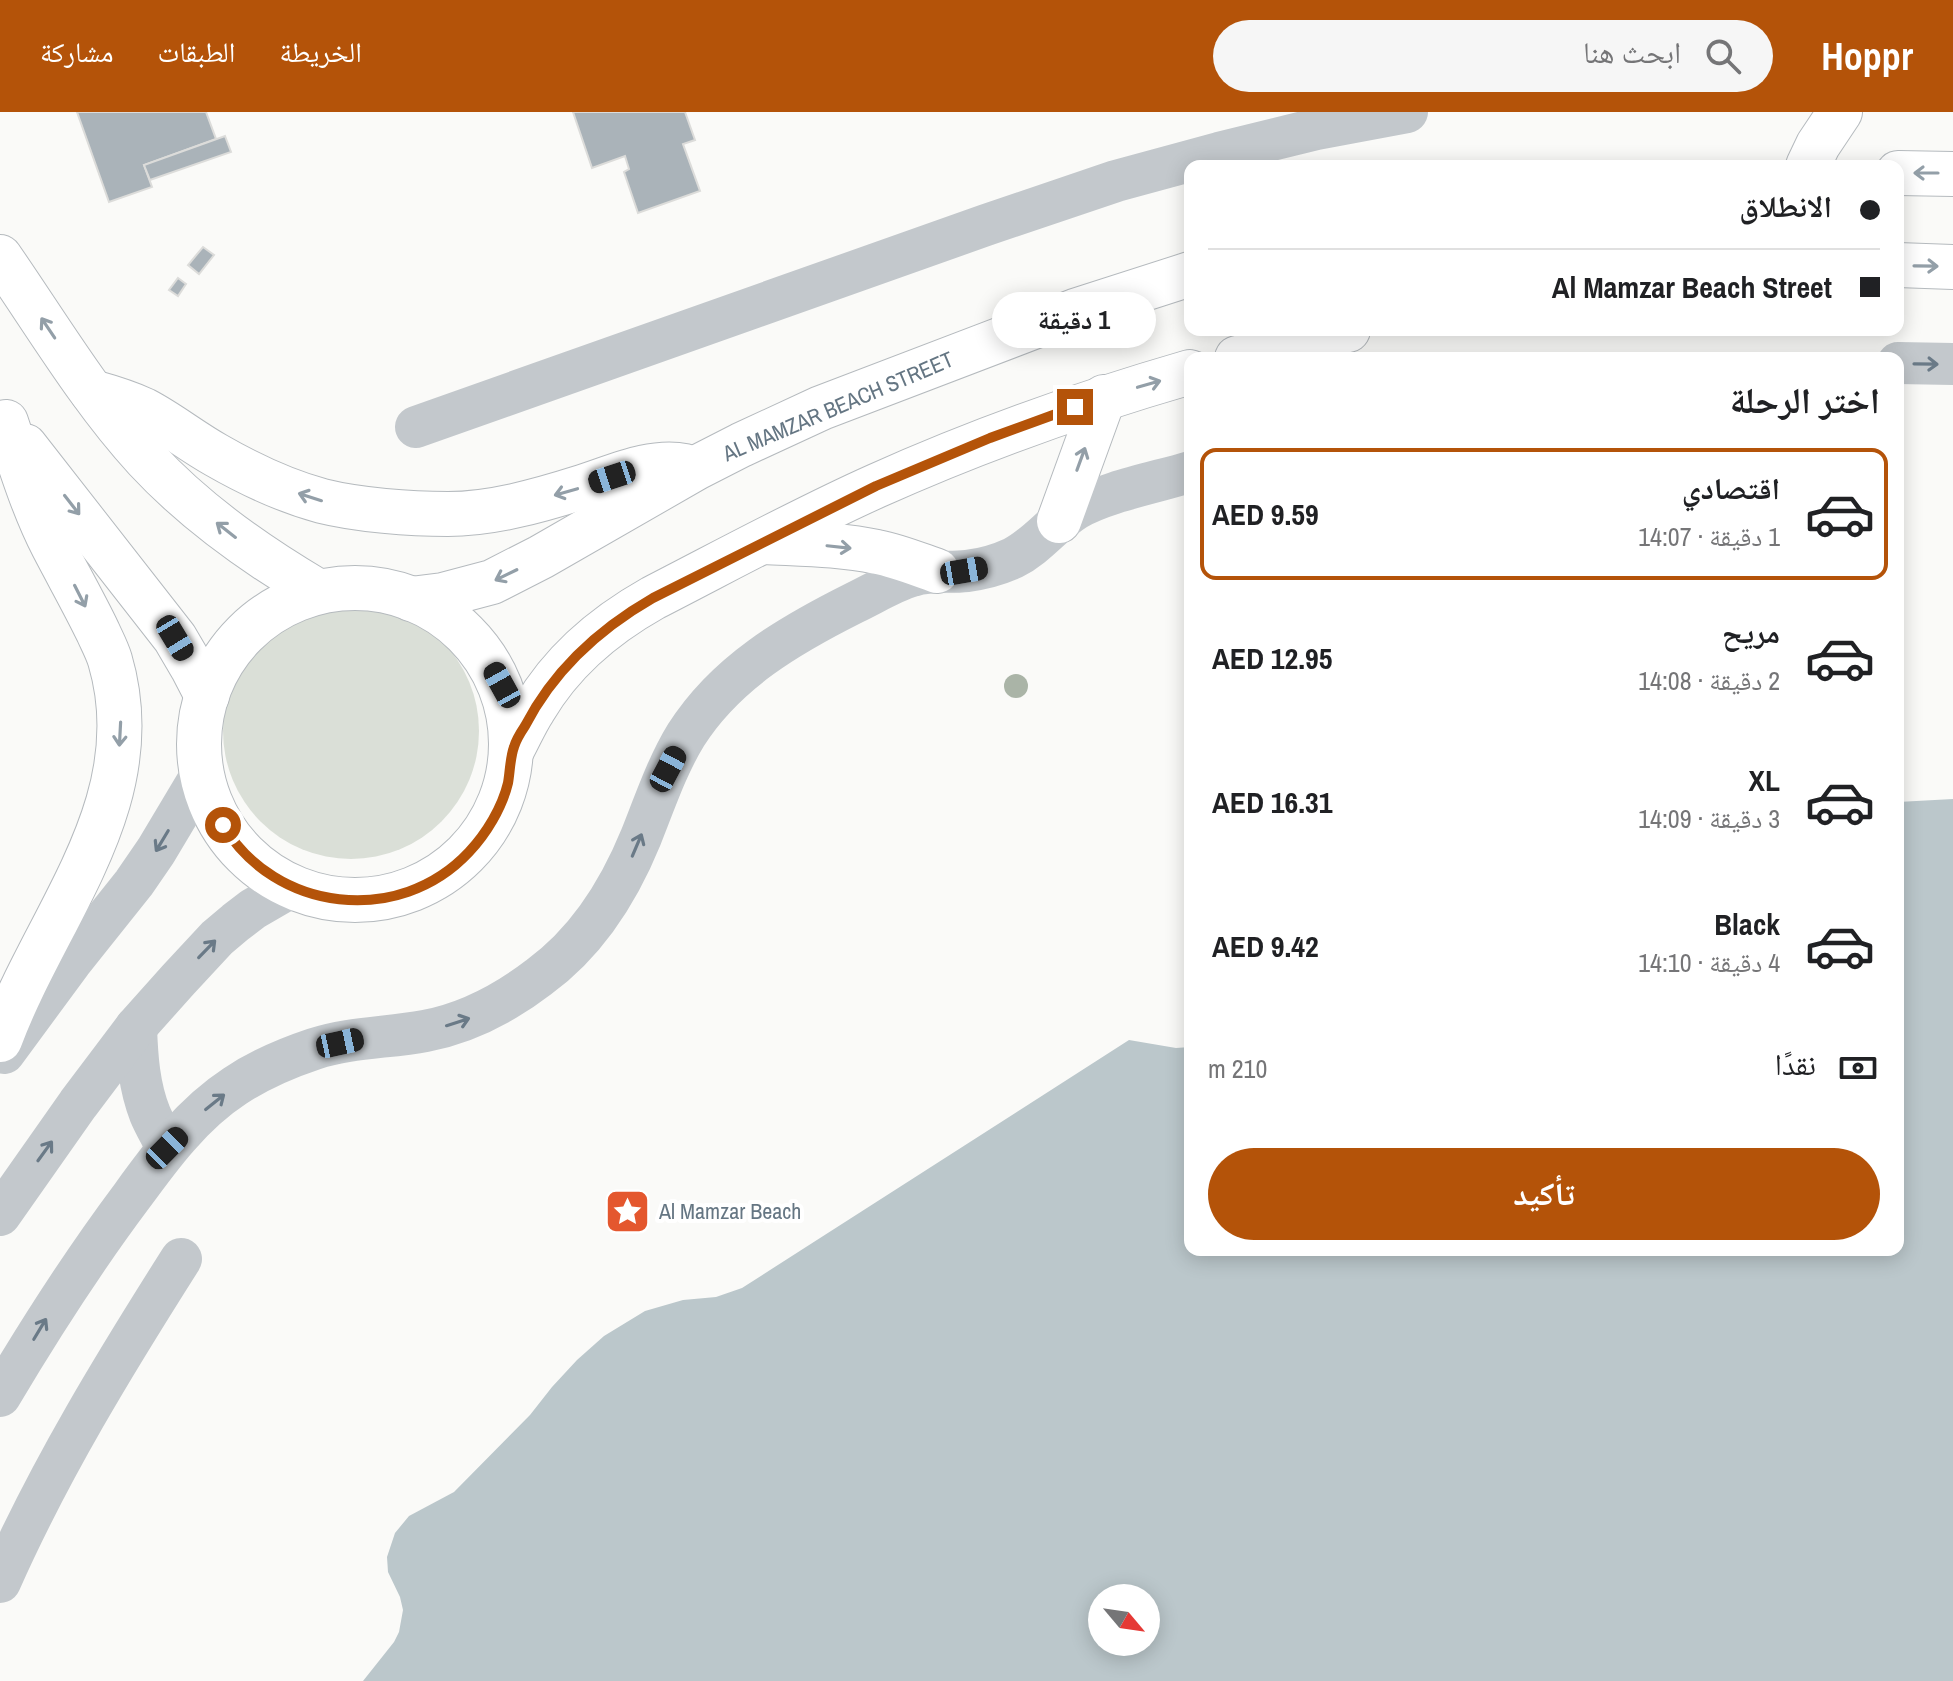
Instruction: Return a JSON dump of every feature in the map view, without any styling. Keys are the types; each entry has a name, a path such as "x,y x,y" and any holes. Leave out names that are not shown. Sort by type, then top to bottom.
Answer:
{"main road":[{"path":"1811,160 1836,113"},
{"path":"1904,173 1953,174"},
{"path":"0,257 92,392 148,461 224,529 284,572 314,589"},
{"path":"1904,265 1953,267"},
{"name":"AL MAMZAR BEACH STREET","path":"411,599 443,595 492,582 696,468 783,425 863,391 1075,311 1184,276"},
{"path":"1261,352 1324,336"},
{"path":"513,748 534,709 576,655 603,630 653,598 876,486 990,438 1104,397 1184,374"},
{"path":"92,392 145,411 214,455 256,476 323,501 361,507 451,514 507,507 663,464 696,468"},
{"path":"1059,521 1104,397"},
{"path":"3,418 175,638 207,696"},
{"path":"0,1040 21,989 97,837 115,779 121,725 110,657 42,524 3,418"},
{"path":"761,542 876,552 937,571"},
{"path":"314,589 363,590 411,599 440,613 466,632 486,657 502,685 511,715 513,748 507,786 492,822 469,852 439,877 404,894 366,901 328,899 291,887 259,868 232,841 213,809 202,774 199,735 207,696 219,667 236,640 258,618 285,601 314,589"}],"street":[{"path":"1193,160 1316,129 1407,112"},
{"path":"416,427 986,225 1116,181 1184,163"},
{"path":"1904,363 1953,364"},
{"path":"0,1396 78,1271 167,1148 201,1113 234,1087 274,1064 317,1048 424,1031 479,1015 540,977 568,954 611,897 641,839 668,769 687,733 747,667 809,626 890,585 937,571 964,571 992,566 1017,556 1080,507 1184,474"},
{"path":"0,1059 134,883 202,774"},
{"path":"0,1215 136,1027 217,938 253,909 291,887"},
{"path":"136,1027 142,1089 167,1148"},
{"path":"0,1582 91,1408 181,1259"}],"shaded area":[{"path":"351,603 388,609 411,618 432,632 450,650 469,682 479,731 473,768 464,791 450,812 432,830 400,849 351,859 314,853 291,844 270,830 252,812 233,780 223,731 229,694 238,671 252,650 270,632 302,613"},
{"path":"1953,799 1953,1681 363,1681 399,1632 403,1610 388,1572 387,1557 395,1533 409,1516 454,1492 530,1415 577,1360 604,1336 645,1311 683,1300 716,1297 742,1288 1129,1040 1184,1047 1184,1256 1904,1256 1904,802"}],"building":[{"path":"77,112 206,112 216,139 144,165 152,187 109,202"},
{"path":"573,112 685,112 695,140 683,144 700,191 638,213 624,172 629,169 625,156 592,168"},
{"path":"225,136 231,152 150,180 144,165"},
{"path":"203,247 214,255 199,274 188,265"},
{"path":"178,278 186,284 178,296 169,290"}],"place":[{"name":"Al Mamzar Beach","path":"628,1211"}],"route":[{"path":"223,825 232,841 259,868 291,887 328,899 366,901 404,894 439,877 469,852 492,822 507,786 513,748 534,709 576,655 603,630 653,598 876,486 990,438 1075,407"}]}
